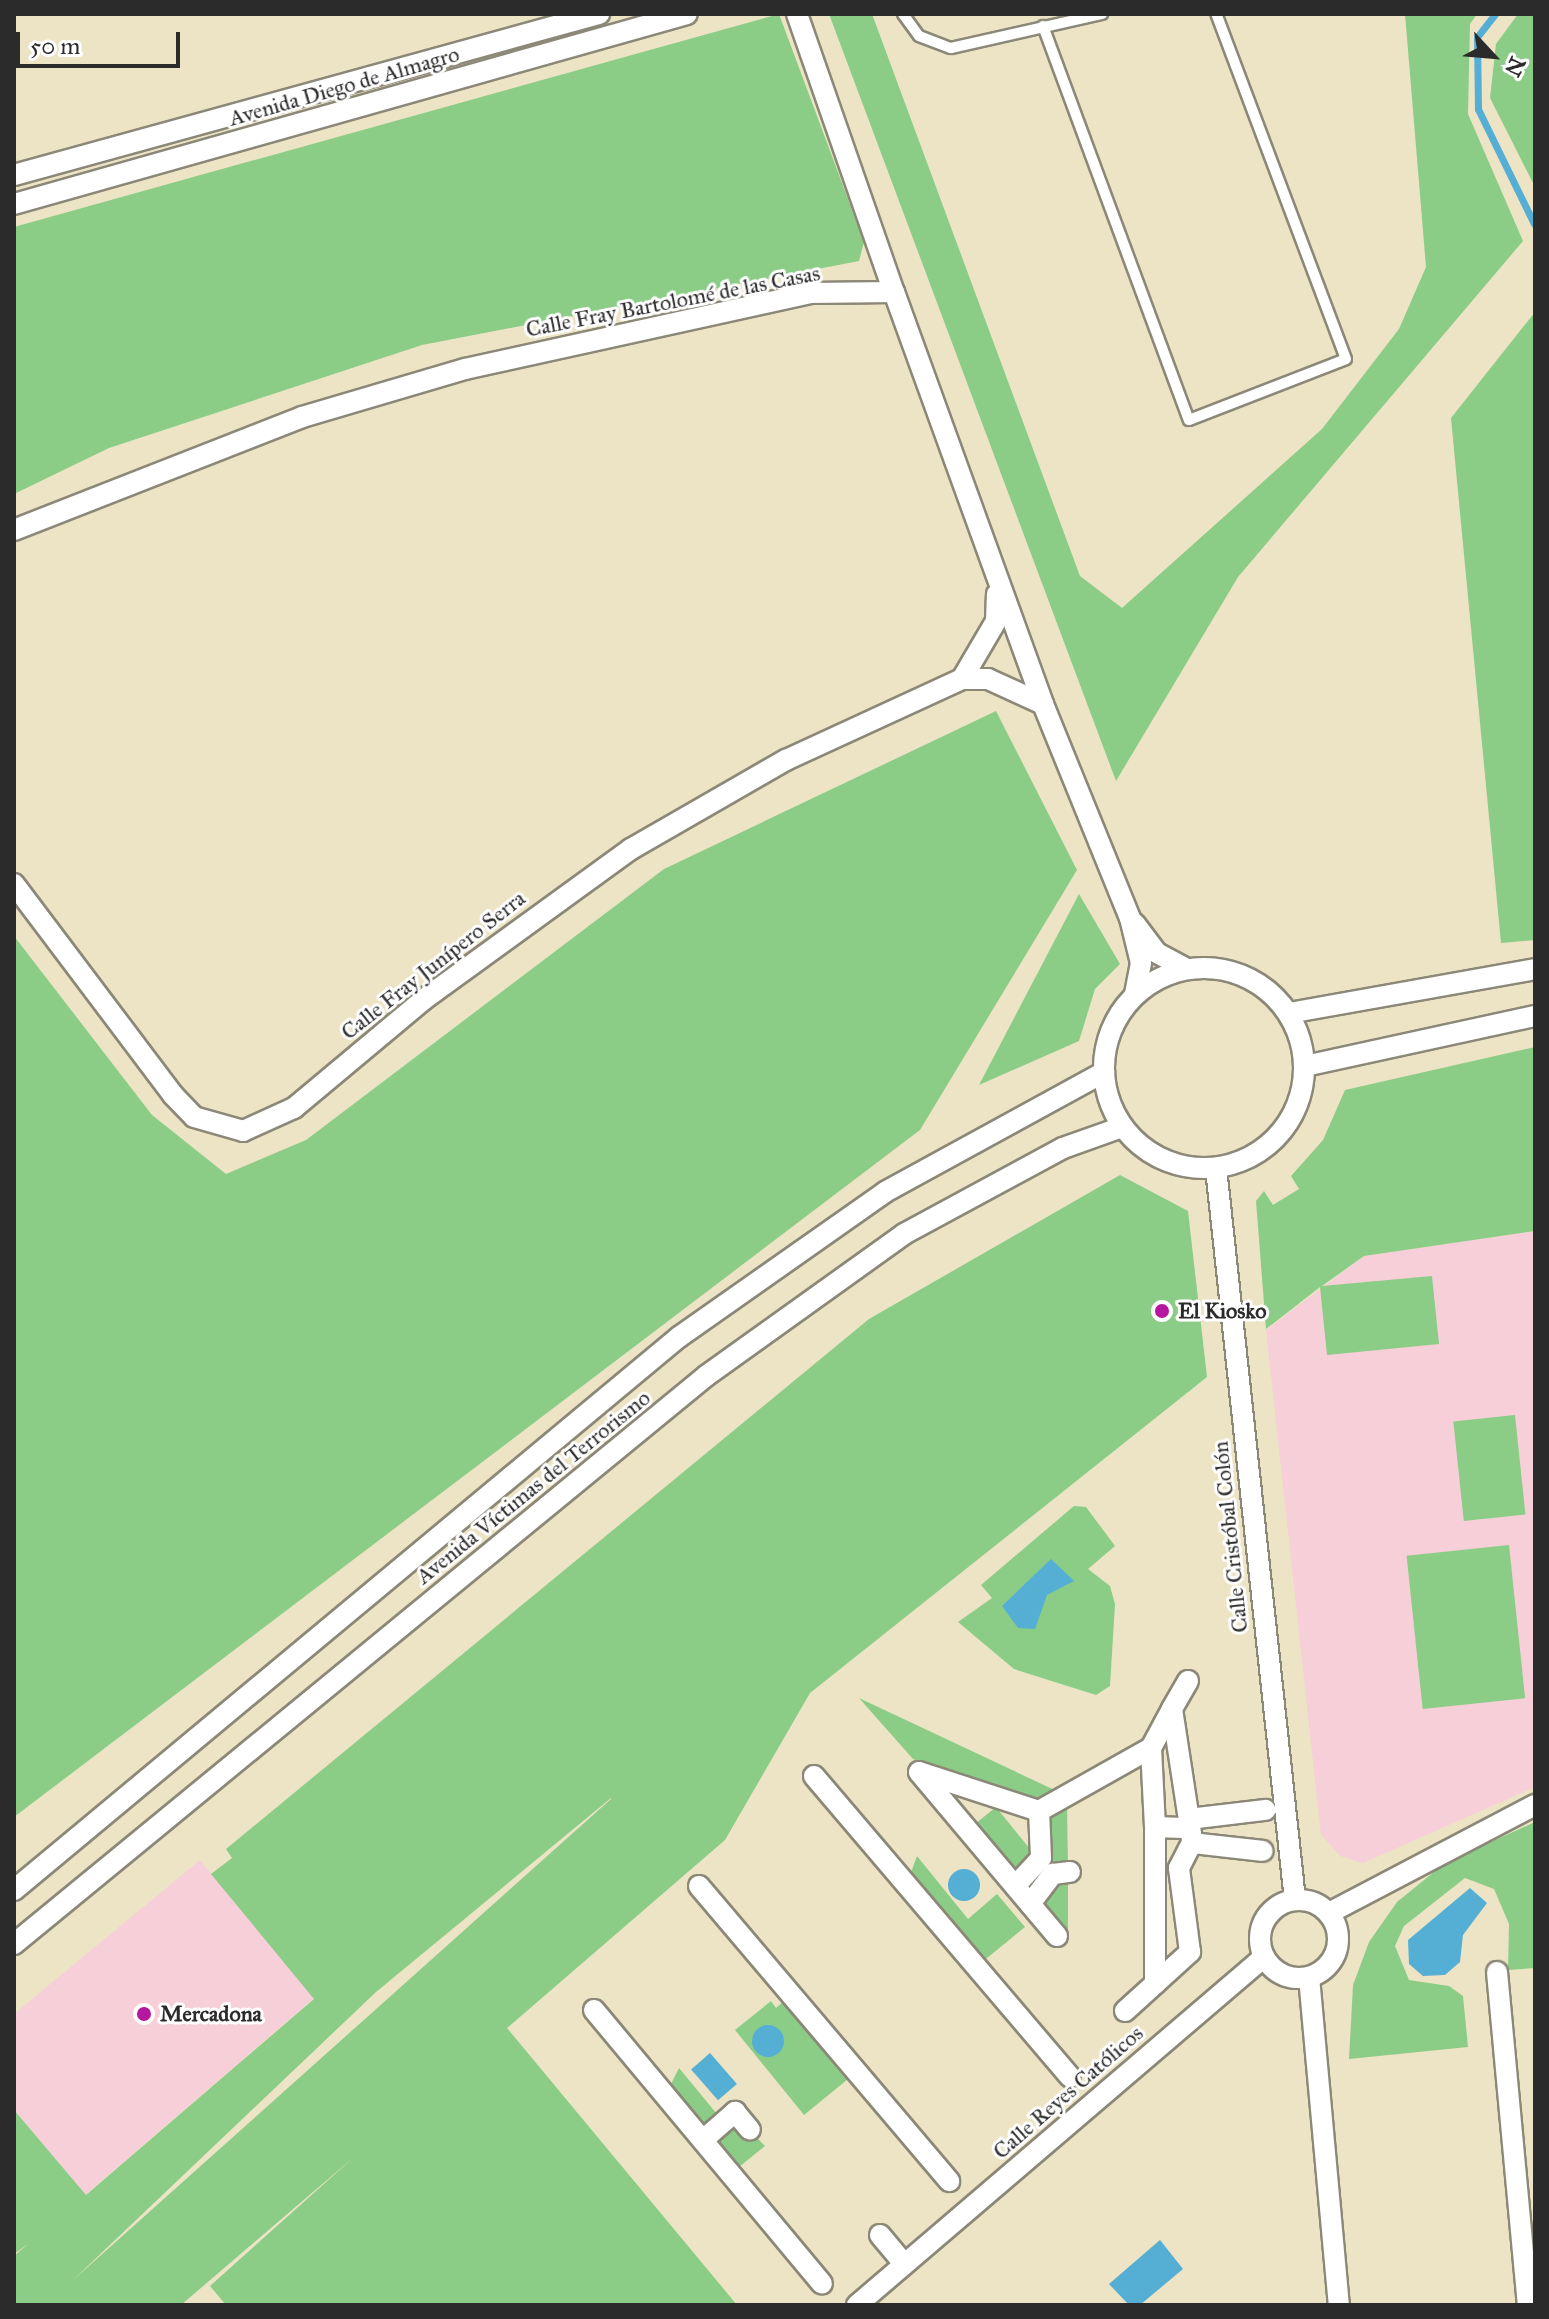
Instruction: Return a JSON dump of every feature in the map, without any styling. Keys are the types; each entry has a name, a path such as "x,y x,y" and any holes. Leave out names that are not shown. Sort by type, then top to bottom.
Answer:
{"street":[{"name":"Avenida Diego de Almagro","path":"14,175 599,14"},
{"name":"Avenida Diego de Almagro","path":"14,204 687,14"},
{"path":"798,16 997,582 1130,918 1141,963 1135,995 1107,1044 1104,1072 1122,1127 1164,1161 1216,1168 1256,1153 1289,1123 1305,1066 1289,1013 1245,975 1187,969 1157,953 1130,918"},
{"name":"Calle Fray Bartolomé de las Casas","path":"14,530 302,417 465,369 810,293 894,292"},
{"path":"962,679 996,621 997,582"},
{"path":"962,679 988,679 1043,704"},
{"name":"Calle Fray Junípero Serra","path":"14,884 173,1095 194,1117 243,1131 294,1108 423,1000 631,849 786,760 962,679"},
{"path":"1135,995 1187,969"},
{"path":"1289,1013 1535,969"},
{"path":"1305,1066 1535,1016"},
{"name":"Avenida Víctimas del Terrorismo","path":"14,1890 679,1337 885,1192 1104,1072"},
{"name":"Avenida Víctimas del Terrorismo","path":"14,1944 706,1376 904,1234 1063,1148 1122,1127"},
{"name":"Calle Cristóbal Colón","path":"1216,1168 1295,1900"},
{"path":"1155,1984 1155,1827 1151,1748 1188,1681"},
{"path":"1125,2011 1190,1952 1179,1868 1190,1830 1172,1709"},
{"path":"1057,1936 919,1772 1039,1811 1151,1748"},
{"path":"814,1776 1070,2077"},
{"path":"1329,1913 1337,1951 1309,1977 1283,1975 1264,1957 1264,1921 1295,1900 1329,1913 1535,1805"},
{"path":"1190,1830 1265,1810"},
{"path":"1015,1886 1041,1858 1039,1811"},
{"path":"1155,1827 1190,1830 1263,1851"},
{"path":"1030,1904 1053,1874 1070,1872"},
{"path":"699,1886 949,2181"},
{"name":"Calle Reyes Católicos","path":"857,2305 1264,1957"},
{"path":"1497,1972 1528,2305"},
{"path":"1309,1977 1339,2305"},
{"path":"594,2010 822,2284"},
{"path":"703,2140 735,2112 750,2130"},
{"path":"880,2235 904,2264"}],"lane":[{"path":"903,14 919,36 951,48 1102,14"},
{"path":"1043,26 1189,420 1346,359 1216,14"}],"shaded area":[{"path":"1535,1231 1535,1787 1363,1863 1340,1856 1321,1835 1266,1330 1364,1256"},
{"name":"Mercadona","path":"200,1860 314,1998 85,2195 14,2110 14,2014"}],"green space":[{"path":"779,14 864,242 859,261 422,345 109,448 14,494 14,227"},
{"path":"829,14 872,14 1080,576 1122,608 1322,429 1399,329 1426,267 1405,14 1477,14 1470,24 1468,114 1523,241 1238,577 1116,781"},
{"path":"1518,14 1535,14 1535,187 1490,98 1496,44"},
{"path":"1535,312 1535,940 1501,943 1451,418"},
{"path":"996,711 1077,870 920,1130 14,1817 14,936 152,1115 226,1174 306,1140 664,869"},
{"path":"1079,894 1120,964 1095,989 1079,1041 979,1085"},
{"path":"1535,1047 1535,1231 1364,1256 1322,1286 1432,1276 1439,1344 1327,1355 1320,1287 1266,1329 1256,1201 1264,1191 1273,1205 1299,1189 1291,1176 1323,1140 1345,1090"},
{"path":"1120,1175 1188,1211 1207,1377 810,1693 725,1840 507,2028 737,2305 226,2305 210,2286 354,2157 181,2305 14,2305 14,2256 28,2244 14,2254 14,2110 86,2195 314,1999 211,1874 232,1858 226,1849 869,1319","holes":["611,1799 72,2281 376,1992"]},
{"path":"1515,1415 1525,1514 1464,1521 1453,1421"},
{"path":"1074,1506 1086,1507 1115,1546 1088,1569 1110,1586 1115,1604 1110,1686 1096,1695 1014,1669 958,1622 992,1598 981,1585"},
{"path":"1509,1545 1525,1698 1423,1709 1407,1556"},
{"path":"859,1698 1063,1794 1042,1804 913,1759"},
{"path":"1067,1805 1068,1868 1030,1900 1023,1890 1044,1818"},
{"path":"996,1807 1037,1858 1011,1878 970,1828"},
{"path":"1535,1822 1535,1968 1508,1970 1509,1924 1494,1889 1465,1878 1404,1926 1395,1946 1409,1980 1449,1986 1463,1996 1468,2047 1349,2059 1353,1985 1369,1942 1397,1902 1445,1863"},
{"path":"917,1856 968,1919 997,1894 1025,1927 981,1963 910,1875"},
{"path":"1068,1875 1068,1930 1062,1935 1034,1903"},
{"path":"771,2001 776,2008 784,2001 848,2079 804,2115 735,2030"},
{"path":"679,2068 726,2125 736,2117 765,2146 739,2167 671,2084"}],"water":[{"path":"1051,1559 1074,1581 1047,1595 1035,1629 1018,1628 1002,1606"},
{"path":"964,1869 975,1874 980,1885 975,1896 964,1901 953,1896 948,1885 953,1874"},
{"path":"1470,1888 1487,1903 1463,1935 1460,1962 1445,1975 1423,1976 1409,1964 1408,1940"},
{"path":"768,2025 779,2030 784,2041 779,2052 768,2057 757,2052 752,2041 757,2030"},
{"path":"710,2053 737,2084 718,2100 691,2069"},
{"path":"1160,2240 1183,2269 1140,2305 1129,2305 1109,2284"}],"waterway":[{"path":"1495,14 1477,37 1478,109 1534,224"}],"place":[{"name":"El Kiosko","path":"1162,1311"},
{"name":"Mercadona","path":"144,2014"}]}
